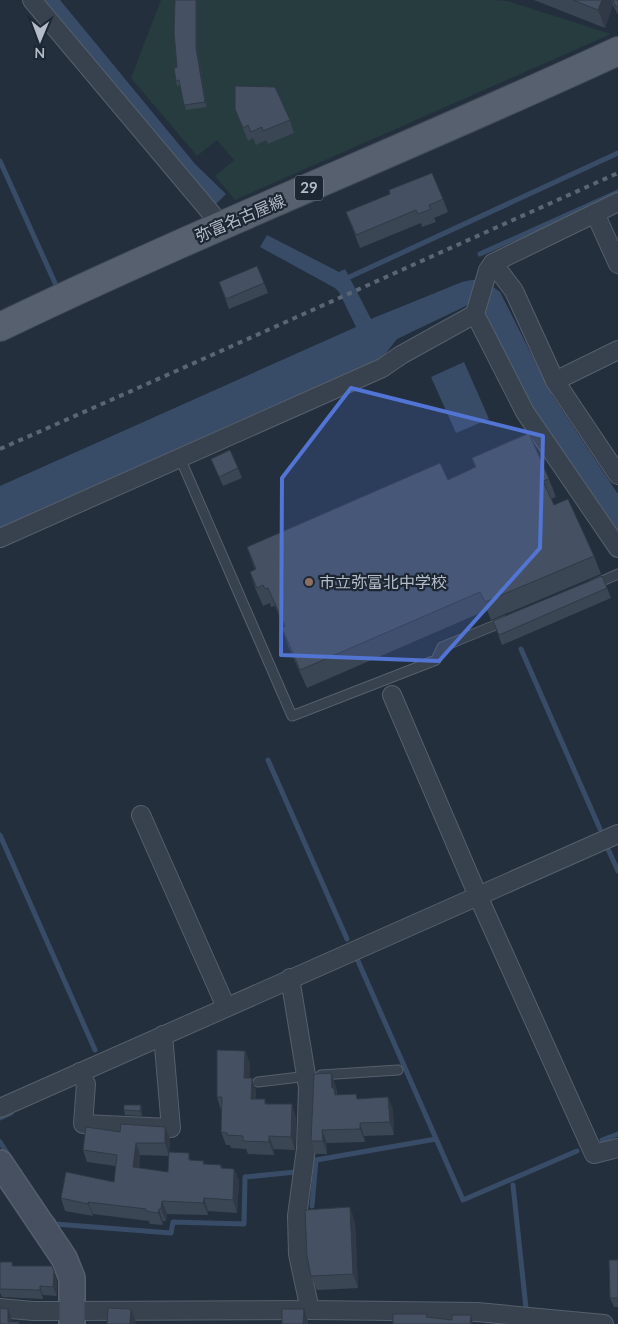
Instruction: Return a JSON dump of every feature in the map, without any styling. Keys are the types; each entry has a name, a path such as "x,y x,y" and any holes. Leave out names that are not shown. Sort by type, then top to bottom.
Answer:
{"main road":[{"name":"弥富名古屋線","path":"0,327 147,258 495,108 618,51"}],"street":[{"path":"32,0 222,226"},
{"path":"0,538 382,368 475,312 490,269 618,202"},
{"path":"595,213 618,264"},
{"path":"490,269 514,291 555,381 618,475"},
{"path":"475,312 525,412 618,548"},
{"path":"555,381 618,350"},
{"path":"388,687 478,896 594,1154 618,1148"},
{"path":"141,815 226,1007"},
{"path":"0,1108 163,1034 618,834"},
{"path":"290,978 308,1087 306,1149 297,1216 298,1254 310,1310"},
{"path":"80,1072 86,1084 83,1124 171,1128 163,1034"},
{"path":"0,1163 64,1258 72,1278 73,1318"},
{"path":"0,1308 34,1317 73,1318 310,1310 477,1312 604,1324"}],"lane":[{"path":"180,458 292,716 388,687 436,660 442,647 512,618"},
{"path":"583,589 618,574"},
{"path":"258,1082 306,1076 398,1070"}],"highlighted area":[{"path":"351,388 543,436 540,548 439,661 281,655 282,478"}],"green space":[{"path":"161,0 496,0 507,1 611,34 235,200 215,176 234,160 217,140 197,156 131,78"}],"water":[{"path":"41,0 60,0 195,164 226,194 215,205"},
{"path":"267,235 339,272 345,269 371,319 462,282 484,281 500,292 552,395 618,494 618,536 530,405 482,308 470,304 397,339 382,358 0,528 0,486 356,327 339,292 335,288 260,247"},
{"path":"464,362 489,419 456,433 431,377"}],"building":[{"path":"175,0 196,0 196,48 205,102 184,105 179,80 176,81 174,68 177,67 174,32"},
{"path":"573,0 602,0 598,10"},
{"path":"613,0 618,0 618,6 616,7"},
{"path":"235,86 275,87 290,120 263,131 262,127 251,132 248,125 243,128 235,109"},
{"path":"432,173 443,199 429,205 431,209 418,214 416,210 356,235 346,212 390,194 389,190"},
{"path":"257,266 264,283 226,299 219,282"},
{"path":"529,433 549,479 543,481 554,505 568,499 594,556 485,602 480,592 300,670 282,628 285,626 268,588 265,589 263,585 257,588 250,572 256,569 247,547 440,463 448,480 476,467 472,458"},
{"path":"230,450 238,468 219,477 211,459"},
{"path":"602,576 607,588 499,635 493,621"},
{"path":"217,1050 245,1051 244,1078 252,1078 251,1099 265,1099 265,1104 292,1104 291,1137 269,1136 269,1142 243,1141 243,1136 227,1135 227,1133 221,1132 222,1097 217,1097"},
{"path":"331,1073 332,1088 334,1088 335,1095 356,1094 357,1099 388,1097 390,1122 360,1123 360,1129 322,1130 323,1141 311,1141 314,1074"},
{"path":"124,1105 141,1105 140,1111 124,1110"},
{"path":"121,1124 165,1127 165,1143 136,1143 133,1167 168,1172 169,1152 189,1153 189,1160 204,1161 203,1164 221,1165 221,1168 234,1169 233,1200 204,1198 203,1203 162,1201 161,1209 159,1209 158,1213 146,1211 146,1209 88,1202 88,1204 61,1198 66,1172 114,1182 117,1155 83,1150 86,1127 120,1132"},
{"path":"350,1207 353,1274 311,1276 307,1256 305,1210"},
{"path":"609,1260 618,1260 618,1298 610,1298"},
{"path":"0,1262 12,1262 12,1266 52,1266 54,1271 53,1287 40,1286 40,1290 0,1289"},
{"path":"0,1308 8,1309 8,1322 19,1322 19,1324 0,1324"},
{"path":"108,1308 131,1309 130,1324 107,1324"},
{"path":"282,1309 304,1309 303,1324 282,1324"},
{"path":"393,1314 427,1314 426,1317 452,1320 452,1315 471,1315 470,1324 393,1324"}],"waterway":[{"path":"343,280 618,153"},
{"path":"0,161 55,283"},
{"path":"480,254 618,192"},
{"path":"521,649 600,829"},
{"path":"268,760 347,939"},
{"path":"0,835 95,1050"},
{"path":"608,849 618,871"},
{"path":"358,961 463,1200 577,1151"},
{"path":"0,1118 11,1113"},
{"path":"602,1140 618,1134"},
{"path":"312,1206 316,1160 436,1139"},
{"path":"0,1142 11,1159"},
{"path":"53,1220 55,1224 171,1233 173,1222 244,1224 245,1177 296,1172"},
{"path":"513,1185 526,1308"}],"railway":[{"path":"0,449 618,173"}],"place":[{"name":"市立弥富北中学校","path":"309,582"}]}
